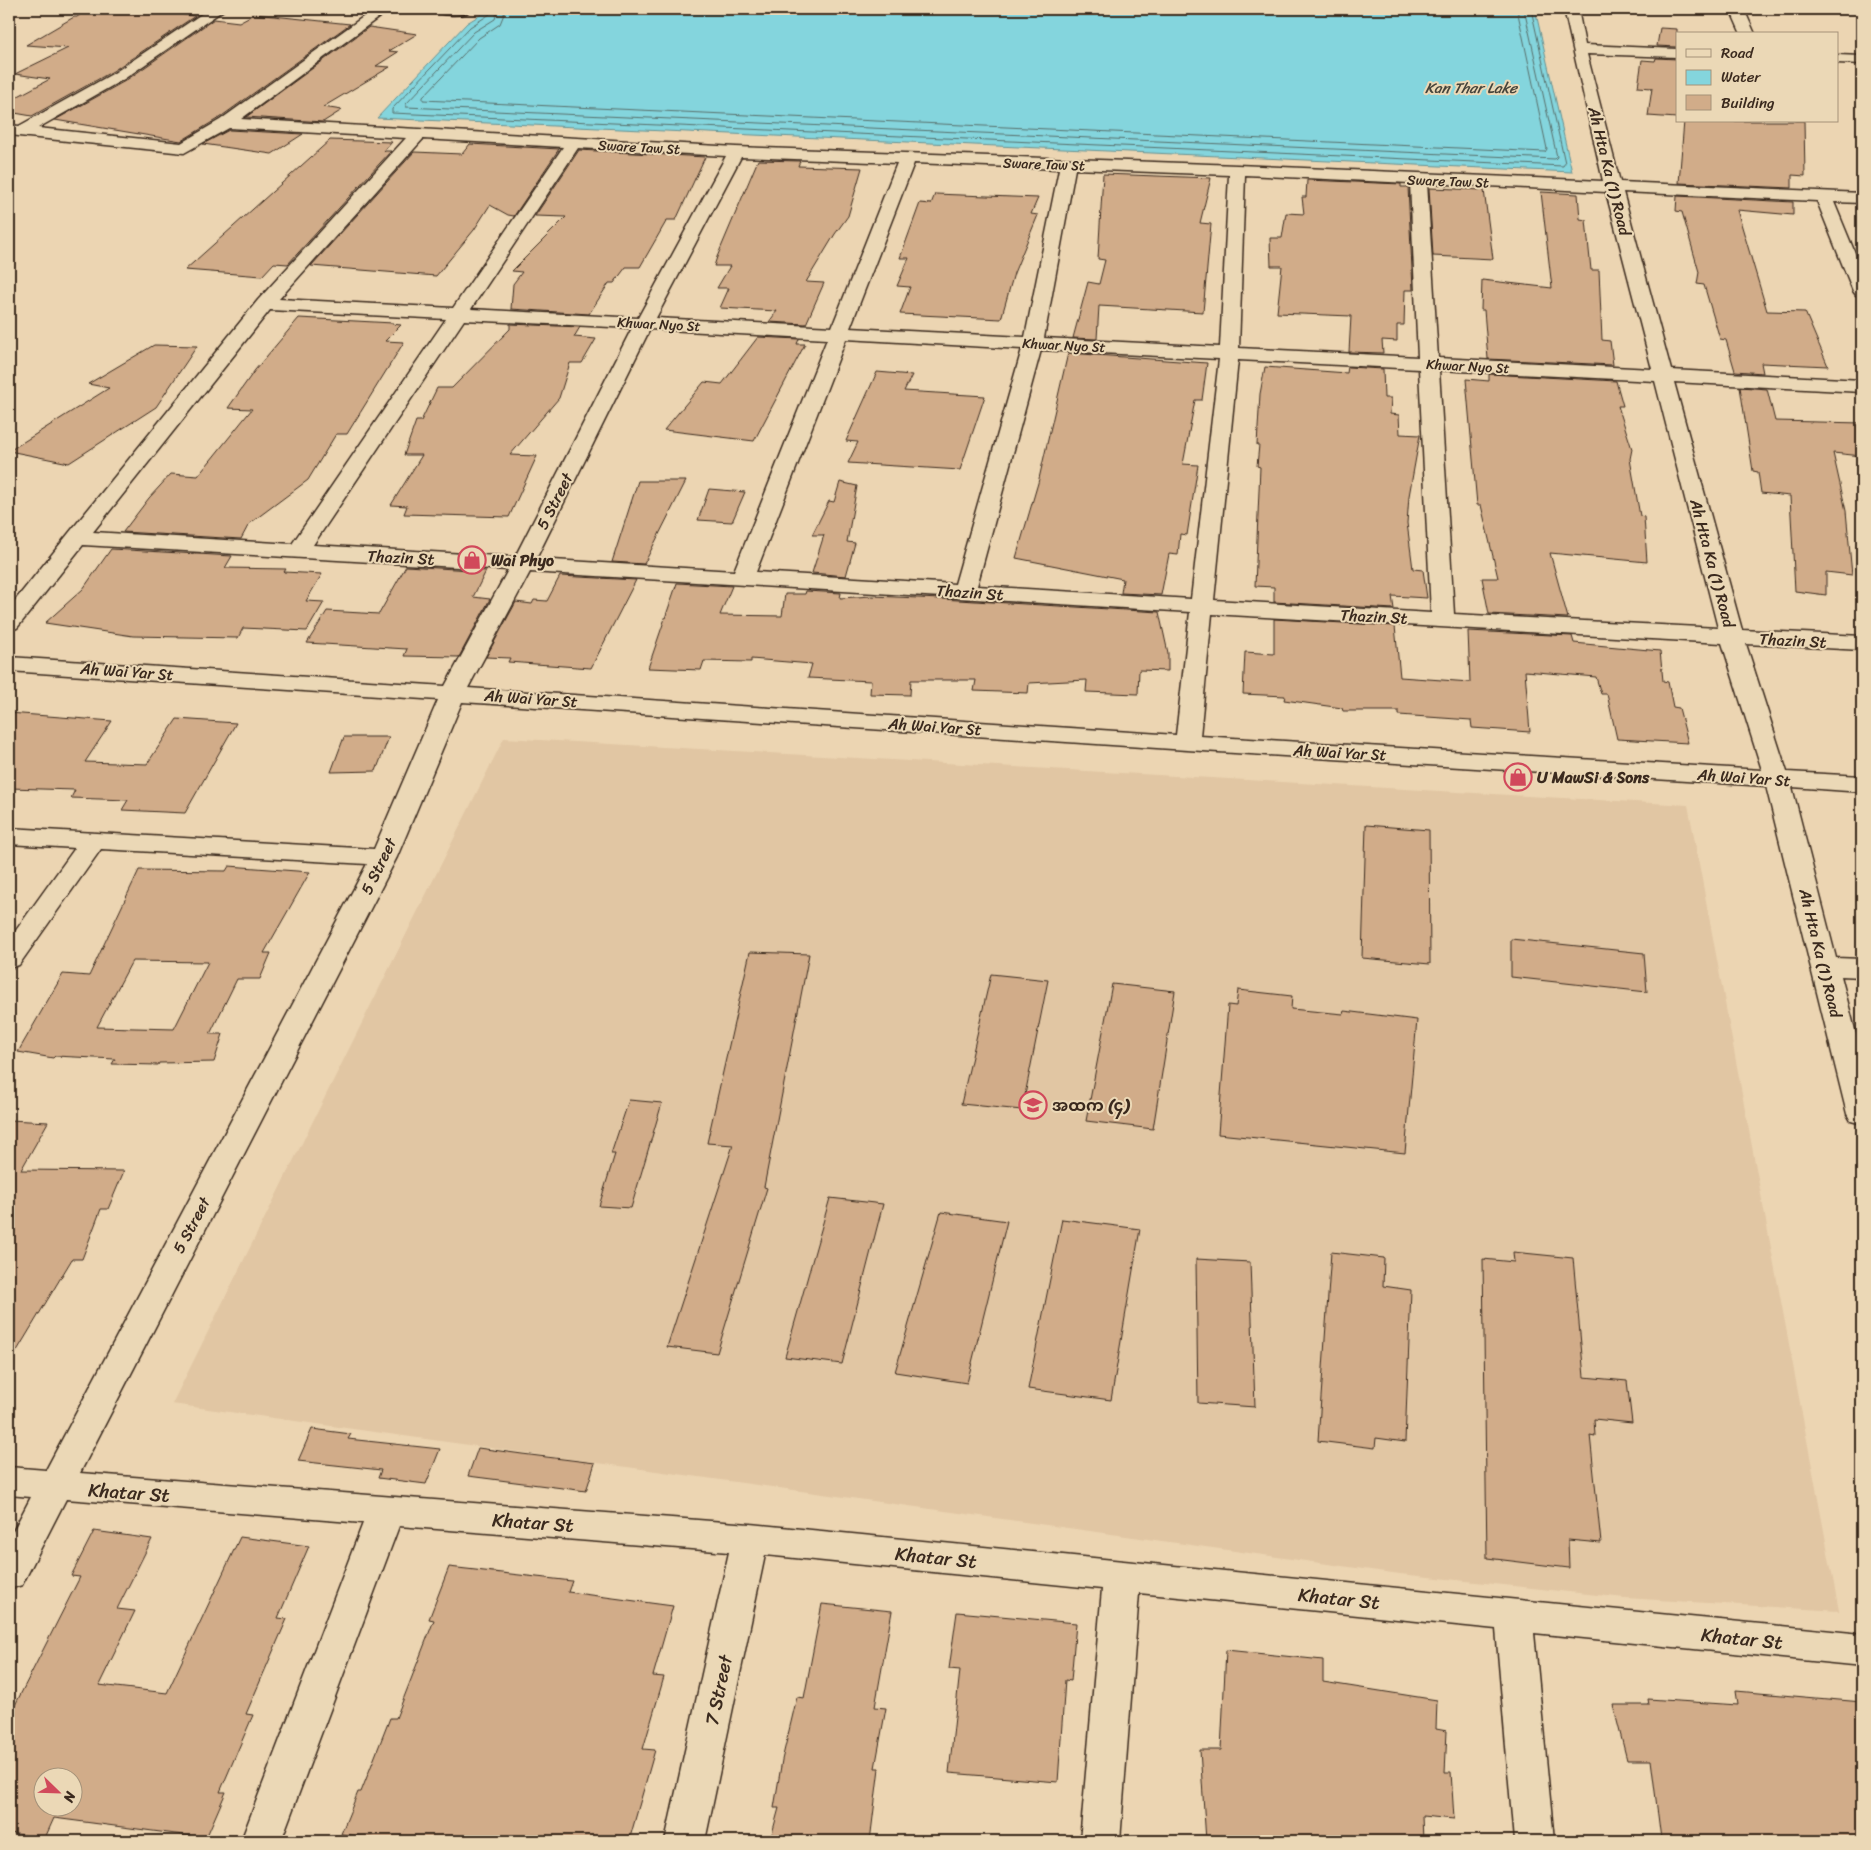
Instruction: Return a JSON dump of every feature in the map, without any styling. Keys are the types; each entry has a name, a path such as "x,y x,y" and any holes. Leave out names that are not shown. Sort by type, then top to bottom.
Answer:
{"street":[{"path":"16,131 119,76 218,9"},
{"path":"16,131 184,148 226,123 384,9"},
{"path":"439,9 464,10"},
{"name":"Ah Hta Ka (1) Road","path":"1571,9 1613,187 1732,637 1777,779 1862,1114"},
{"path":"1737,9 1747,32"},
{"path":"1580,49 1676,52"},
{"path":"1838,59 1862,60"},
{"name":"Sware Taw St","path":"226,123 736,152 1238,170 1418,180 1862,198"},
{"path":"9,623 266,304 418,135"},
{"path":"298,551 457,313 573,144"},
{"name":"5 Street","path":"9,1574 384,857 454,692 523,563 644,323 736,152"},
{"path":"743,577 907,159"},
{"path":"964,592 1033,344 1068,164"},
{"path":"1187,743 1200,606 1229,352 1238,170"},
{"path":"1418,180 1443,620"},
{"path":"1823,196 1862,291"},
{"name":"Khwar Nyo St","path":"266,304 1862,386"},
{"name":"Thazin St","path":"77,538 1862,644"},
{"name":"Ah Wai Yar St","path":"9,664 454,692 1187,743 1862,784"},
{"path":"9,836 384,857"},
{"path":"9,959 93,841"},
{"path":"1824,966 1862,968"},
{"name":"Khatar St","path":"9,1481 750,1539 1862,1650"},
{"path":"261,1841 386,1511"},
{"name":"7 Street","path":"685,1841 750,1539"},
{"path":"1100,1841 1122,1576"},
{"path":"1514,1616 1534,1841"}],"shaded area":[{"name":"အထက (၄)","path":"504,738 1688,805 1839,1611 1625,1598 1400,1574 172,1404"}],"water":[{"name":"Kan Thar Lake","path":"490,9 1535,9 1572,172 377,118 467,23"}],"building":[{"path":"88,9 134,9 195,16 113,71 32,116 9,112 9,101 50,79 15,74 68,48 26,45"},
{"path":"254,14 350,24 219,118 181,141 55,120 125,81 214,19 239,22"},
{"path":"369,27 417,34 389,51 398,52 376,66 390,67 323,107 342,110 323,122 246,117"},
{"path":"1660,28 1677,29 1676,47 1657,46"},
{"path":"1656,58 1676,59 1676,118 1648,116 1652,88 1638,87 1642,60 1655,61"},
{"path":"1684,122 1804,122 1805,176 1792,175 1792,188 1679,183"},
{"path":"229,130 303,134 272,154 203,144"},
{"path":"330,140 392,142 384,151 391,151 288,264 274,263 262,276 185,270"},
{"path":"470,144 559,149 514,216 508,215 490,205 474,230 436,276 311,266 414,152 462,154"},
{"path":"579,150 705,157 676,220 667,220 640,267 626,267 614,283 609,283 589,314 511,309 513,284 522,272 512,271 566,217 535,216"},
{"path":"758,160 800,161 798,166 862,168 848,216 806,282 824,283 806,324 769,322 777,311 720,308 729,288 717,288 730,266 714,266"},
{"path":"1103,174 1211,178 1200,223 1211,224 1203,312 1099,306 1097,339 1073,338 1088,282 1099,284 1105,260 1098,259"},
{"path":"1307,180 1401,184 1401,187 1408,187 1413,290 1405,290 1404,325 1397,325 1397,341 1382,340 1383,353 1349,352 1351,316 1277,313 1282,266 1271,266 1270,238 1282,238 1286,213 1304,214 1302,197 1306,197"},
{"path":"1429,188 1484,190 1493,259 1433,256"},
{"path":"1541,192 1578,194 1580,219 1586,220 1591,270 1599,270 1602,340 1610,341 1613,365 1488,359 1484,310 1481,310 1482,280 1552,288"},
{"path":"935,194 1038,198 1031,214 1038,215 1014,273 1001,319 900,314 910,287 897,286 909,258 900,258 920,203 931,204"},
{"path":"1677,196 1793,202 1793,215 1737,210 1767,311 1805,312 1828,366 1761,363 1763,373 1735,371 1726,340 1720,339 1704,285 1697,284 1699,272 1682,212 1676,211"},
{"path":"299,318 401,325 385,341 404,342 347,434 336,434 308,480 249,524 241,539 123,532 149,498 171,474 198,476 252,409 228,408 255,370"},
{"path":"510,324 580,327 574,337 596,339 582,363 570,363 559,398 510,455 537,456 509,517 404,514 407,506 391,505 422,455 404,455 416,421 421,421 437,388 452,388 510,329"},
{"path":"758,337 799,339 797,344 805,344 754,441 664,430 704,382 722,384"},
{"path":"154,345 197,346 156,407 69,463 9,451 109,388 88,384"},
{"path":"1068,353 1207,363 1202,400 1195,400 1183,464 1198,465 1187,535 1180,534 1178,555 1169,554 1161,595 1121,593 1123,579 1016,558 1038,483"},
{"path":"1265,367 1347,373 1348,367 1383,369 1384,398 1391,398 1390,414 1399,415 1400,434 1420,435 1409,496 1407,523 1413,569 1423,570 1427,598 1392,596 1394,609 1274,602 1274,587 1255,586 1260,467 1257,466 1259,445 1257,445 1260,394"},
{"path":"877,372 912,375 904,391 985,396 960,470 848,463 858,442 846,441"},
{"path":"1489,374 1616,381 1623,406 1618,406 1632,449 1630,459 1640,516 1644,517 1647,562 1550,553 1568,618 1489,614 1482,578 1498,578 1481,505 1477,505 1466,379 1489,381"},
{"path":"1740,387 1767,389 1775,421 1862,423 1862,456 1833,453 1846,511 1852,575 1826,572 1826,595 1795,591 1790,496 1761,493 1758,472 1753,471"},
{"path":"638,481 686,481 644,564 612,562"},
{"path":"840,482 857,486 847,542 855,543 846,576 812,573 824,535 812,535 829,501 834,502"},
{"path":"709,489 745,492 732,522 698,520"},
{"path":"111,549 232,556 225,568 286,569 284,572 322,574 306,601 324,602 307,631 243,628 238,638 133,636 45,623 83,589"},
{"path":"406,566 486,571 473,597 490,599 459,657 404,656 407,649 307,643 327,611 379,614"},
{"path":"560,576 636,580 591,668 508,662 510,658 486,657 516,602 532,604 534,600 547,601"},
{"path":"677,583 732,586 720,615 782,616 785,594 805,594 806,591 841,593 840,598 872,596 941,599 1159,612 1168,653 1168,671 1139,670 1138,694 1086,692 1087,680 1029,683 1028,693 974,691 976,680 911,680 910,695 870,694 871,681 808,678 812,664 751,659 751,662 704,661 701,670 648,668"},
{"path":"1274,619 1395,626 1400,677 1470,682 1468,631 1572,636 1574,643 1660,651 1663,681 1668,682 1673,707 1679,708 1688,743 1617,739 1607,694 1601,694 1596,677 1525,671 1530,732 1472,728 1471,720 1399,715 1399,711 1343,711 1342,708 1284,700 1285,696 1243,694 1245,652 1274,654"},
{"path":"9,713 112,721 85,762 147,764 177,719 236,723 185,813 122,810 128,800 71,798 75,790 9,788"},
{"path":"344,737 389,737 376,771 331,772"},
{"path":"1366,825 1429,830 1430,964 1362,958"},
{"path":"229,866 310,872 264,953 271,953 260,979 237,979 210,1034 223,1034 214,1062 159,1063 158,1065 112,1064 115,1059 55,1056 53,1058 18,1052 63,974 89,976 139,870 226,871","holes":["132,961 208,962 174,1029 97,1027"]},
{"path":"1511,939 1644,953 1647,992 1511,977"},
{"path":"750,952 809,954 764,1187 767,1188 717,1353 667,1347 733,1145 707,1143"},
{"path":"991,974 1048,980 1022,1110 961,1104"},
{"path":"1112,984 1175,991 1153,1129 1086,1121"},
{"path":"1238,990 1292,996 1291,1009 1343,1014 1344,1011 1417,1020 1405,1153 1218,1134 1228,1005 1236,1006"},
{"path":"629,1100 662,1103 631,1208 599,1206 615,1154 611,1154"},
{"path":"9,1120 48,1122 21,1170 124,1171 108,1209 101,1209 82,1259 72,1259 9,1364"},
{"path":"830,1198 883,1204 842,1364 785,1357"},
{"path":"941,1212 1007,1221 967,1383 895,1372"},
{"path":"1062,1219 1140,1229 1111,1400 1028,1389"},
{"path":"1331,1252 1384,1258 1383,1286 1411,1290 1405,1442 1376,1438 1375,1448 1318,1441"},
{"path":"1513,1252 1573,1258 1584,1377 1627,1381 1632,1423 1594,1419 1595,1436 1590,1435 1601,1543 1568,1540 1569,1568 1487,1558 1483,1259 1514,1262"},
{"path":"1196,1259 1250,1262 1255,1407 1198,1403"},
{"path":"312,1429 351,1434 348,1439 440,1449 426,1484 378,1478 381,1470 298,1461"},
{"path":"478,1448 595,1463 586,1491 468,1476"},
{"path":"94,1531 152,1539 117,1609 135,1611 99,1685 167,1693 240,1537 309,1546 278,1618 287,1619 246,1714 253,1715 220,1792 226,1792 206,1838 54,1818 45,1838 9,1833 9,1717 80,1577 71,1576"},
{"path":"449,1567 572,1581 568,1592 673,1606 653,1676 664,1677 643,1749 655,1750 629,1841 395,1841 341,1834 358,1792 361,1792 390,1718 396,1718 434,1620 429,1619"},
{"path":"822,1604 892,1611 875,1707 886,1708 875,1768 879,1768 870,1841 770,1841 779,1808 774,1808 782,1760 797,1697 804,1698"},
{"path":"957,1612 1076,1623 1071,1681 1065,1680 1058,1782 949,1773 960,1670 949,1669"},
{"path":"1226,1650 1323,1660 1323,1682 1437,1700 1436,1729 1447,1731 1445,1772 1451,1772 1454,1819 1422,1816 1423,1841 1206,1841 1200,1750 1221,1750"},
{"path":"1736,1691 1862,1702 1862,1841 1687,1841 1661,1839 1651,1760 1627,1760 1613,1705 1649,1705 1648,1699 1738,1705"}],"place":[{"name":"Wai Phyo","path":"472,560"},
{"name":"U MawSi & Sons","path":"1518,777"},
{"name":"အထက (၄)","path":"1033,1105"}]}
